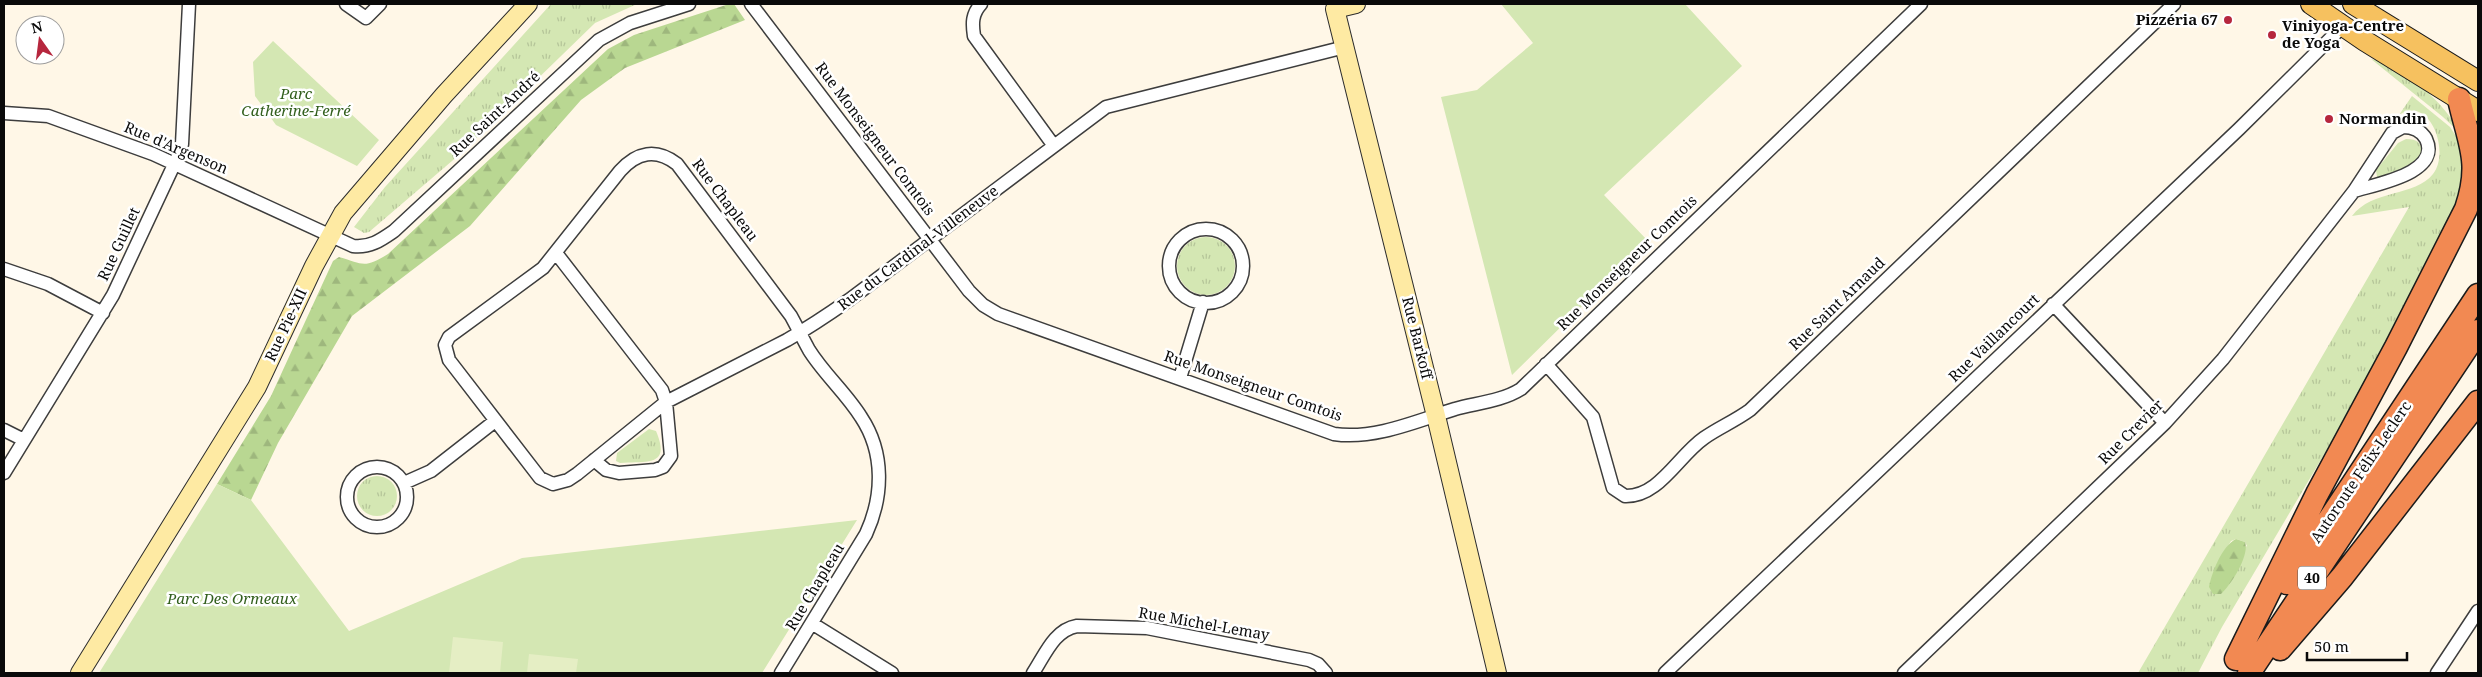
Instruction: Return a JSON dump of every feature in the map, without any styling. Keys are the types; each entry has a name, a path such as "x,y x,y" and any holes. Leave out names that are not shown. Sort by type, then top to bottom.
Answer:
{"highway":[{"path":"2237,669 2317,494 2466,209 2473,186 2475,158 2459,99"},
{"name":"Autoroute Félix-Leclerc","path":"2237,669 2478,295"},
{"name":"Autoroute Félix-Leclerc","path":"2237,669 2478,331"},
{"path":"2259,673 2342,577 2478,402"}],"main road":[{"path":"2311,4 2478,111"},
{"path":"2358,5 2478,81"}],"street":[{"name":"Rue Guillet","path":"4,473 114,295 175,163 182,144 189,4"},
{"path":"346,4 366,18 380,4"},
{"name":"Rue Pie-XII","path":"80,673 257,387 330,234 343,213 528,4"},
{"name":"Rue Saint-André","path":"330,234 359,246 382,239 599,40 630,23 689,4"},
{"name":"Rue Monseigneur Comtois","path":"751,4 969,291 983,305 998,314 1334,434 1348,436 1373,432 1436,416 1513,394 1921,4"},
{"path":"980,4 974,11 972,22 974,36 1054,146"},
{"path":"1335,6 1356,4"},
{"name":"Rue Saint Arnaud","path":"1546,364 1593,417 1613,488 1624,496 1642,493 1653,487 1704,438 1750,410 2174,4"},
{"path":"2343,26 2358,5"},
{"name":"Rue Barkoff","path":"1335,6 1497,673"},
{"name":"Rue Vaillancourt","path":"1665,673 2239,129 2343,26"},
{"name":"Rue du Cardinal-Villeneuve","path":"666,402 800,332 850,300 1106,107 1345,47"},
{"name":"Rue d'Argenson","path":"4,113 48,116 175,163 330,234"},
{"name":"Rue Crevier","path":"1904,673 2165,423 2223,359 2354,191 2392,133 2400,128 2410,127 2421,133 2429,150 2426,161 2422,166 2417,170 2354,191"},
{"name":"Rue Chapleau","path":"666,402 568,480 553,484 546,482 536,473 495,421 449,360 445,345 449,337 536,274 556,253 613,178 633,158 650,153 665,156 677,164 791,316 810,351 861,417 868,429 877,457 880,486 874,516 866,534 813,624 781,673"},
{"path":"1213,230 1223,233 1237,246 1242,258 1242,272 1231,293 1212,302 1203,302 1190,299 1174,284 1170,272 1170,260 1174,248 1192,232 1213,230"},
{"path":"556,253 662,390 666,402 671,456 663,467 655,470 612,472 594,460"},
{"path":"4,270 48,284 103,313"},
{"path":"1180,378 1203,302"},
{"path":"2053,304 2165,423"},
{"path":"404,484 431,470 495,421"},
{"path":"4,430 24,440"},
{"path":"375,467 391,470 404,484 406,504 402,513 395,521 380,527 372,526 357,519 351,512 348,504 348,487 359,473 375,467"},
{"path":"2437,673 2478,611"},
{"path":"813,624 892,673"},
{"name":"Rue Michel-Lemay","path":"1033,673 1056,637 1068,627 1077,626 1147,628 1309,660 1318,664 1326,673"}],"green space":[{"path":"551,4 637,4 595,23 459,155 369,232 364,233 354,227 385,187"},
{"path":"734,4 745,20 625,68 581,100 470,226 352,316 278,443 251,500 217,484 271,396 333,261 339,257 363,264 374,262 388,254 608,49 634,35"},
{"path":"1501,4 1685,4 1742,66 1604,195 1648,241 1512,375 1441,97 1477,90 1533,43"},
{"name":"Parc Catherine-Ferré","path":"273,41 379,140 357,166 276,125 255,96 253,62"},
{"path":"2371,59 2396,69 2422,87 2444,110 2459,132 2443,117"},
{"path":"2412,96 2450,127 2465,150 2460,197 2351,409 2222,627 2198,673 2138,673 2409,207 2352,216 2360,207 2371,201 2416,186 2425,181 2433,174 2438,164 2440,152 2438,140 2428,118 2420,112 2410,111 2399,115","holes":["2236,539 2245,542 2247,546 2217,564 2231,541"]},
{"path":"2406,139 2417,141 2421,147 2418,164 2379,178 2377,177 2376,170 2398,143"},
{"path":"1206,237 1222,242 1230,250 1235,266 1230,282 1222,290 1206,295 1190,290 1182,282 1177,266 1182,250 1190,242"},
{"path":"649,429 656,431 661,451 659,456 654,460 648,461 620,463 616,461 617,453"},
{"path":"381,476 388,479 394,485 397,496 396,504 388,513 381,516 373,516 366,513 358,504 357,492 360,485 369,477"},
{"name":"Parc Des Ormeaux","path":"217,484 251,500 349,631 522,558 857,520 762,673 99,673"},
{"path":"2236,539 2245,542 2246,548 2242,562 2225,590 2221,594 2213,594 2209,587 2215,567 2226,547"},
{"path":"453,637 503,642 500,673 449,673"},
{"path":"529,654 578,659 576,673 527,673"}],"place":[{"name":"Pizzéria 67","path":"2228,20"},
{"name":"Viniyoga-Centre de Yoga","path":"2272,35"},
{"name":"Normandin","path":"2329,119"}]}
